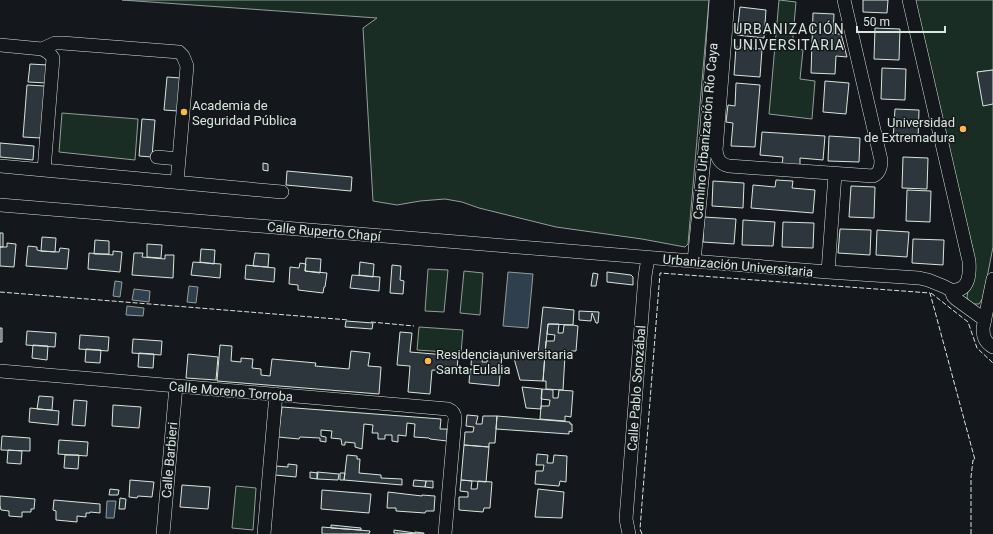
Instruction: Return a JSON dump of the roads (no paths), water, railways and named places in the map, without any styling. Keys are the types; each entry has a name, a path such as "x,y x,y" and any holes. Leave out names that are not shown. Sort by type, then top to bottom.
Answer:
{"street":[{"name":"Camino Urbanización Río Caya","path":"694,261 706,139 716,0"},
{"path":"728,0 716,150 717,158 723,165 729,166 873,176 878,173 881,166 881,160 844,0"},
{"path":"909,0 969,261 967,282 964,287 955,291 951,290"},
{"path":"42,49 55,43 62,43 179,52 183,56 187,66 178,182"},
{"path":"0,45 42,49 47,51 53,58 44,170"},
{"path":"157,157 179,159"},
{"path":"0,166 282,192"},
{"name":"Urbanización Universitaria","path":"828,272 835,174"},
{"name":"Calle Ruperto Chapí","path":"0,205 648,258"},
{"name":"Urbanización Universitaria","path":"648,258 919,278 936,282 951,290 956,299 985,320"},
{"name":"Calle Pablo Sorozábal","path":"620,534 626,519 644,284 648,258"},
{"path":"993,279 983,334 985,340 993,348"},
{"name":"Calle Moreno Torroba","path":"0,371 451,410 454,413 455,419 445,534"},
{"name":"Calle Barbieri","path":"163,534 176,386"},
{"path":"264,534 276,394"},
{"name":"Calle Pablo Sorozábal","path":"626,519 630,534"}],"water":[{"path":"508,272 533,274 528,328 503,326"},
{"path":"115,281 122,282 120,297 113,296"},
{"path":"189,286 198,287 196,303 187,302"},
{"path":"134,289 150,291 149,302 132,300"},
{"path":"127,306 144,308 143,316 126,315"},
{"path":"107,501 116,501 114,518 106,518"}],"place":[{"name":"Academia de Seguridad Pública","path":"184,112"},
{"name":"Universidad de Extremadura","path":"963,129"},
{"name":"Residencia universitaria Santa Eulalia","path":"428,361"}],"district":[{"name":"URBANIZACIÓN UNIVERSITARIA","path":"789,38"}]}
